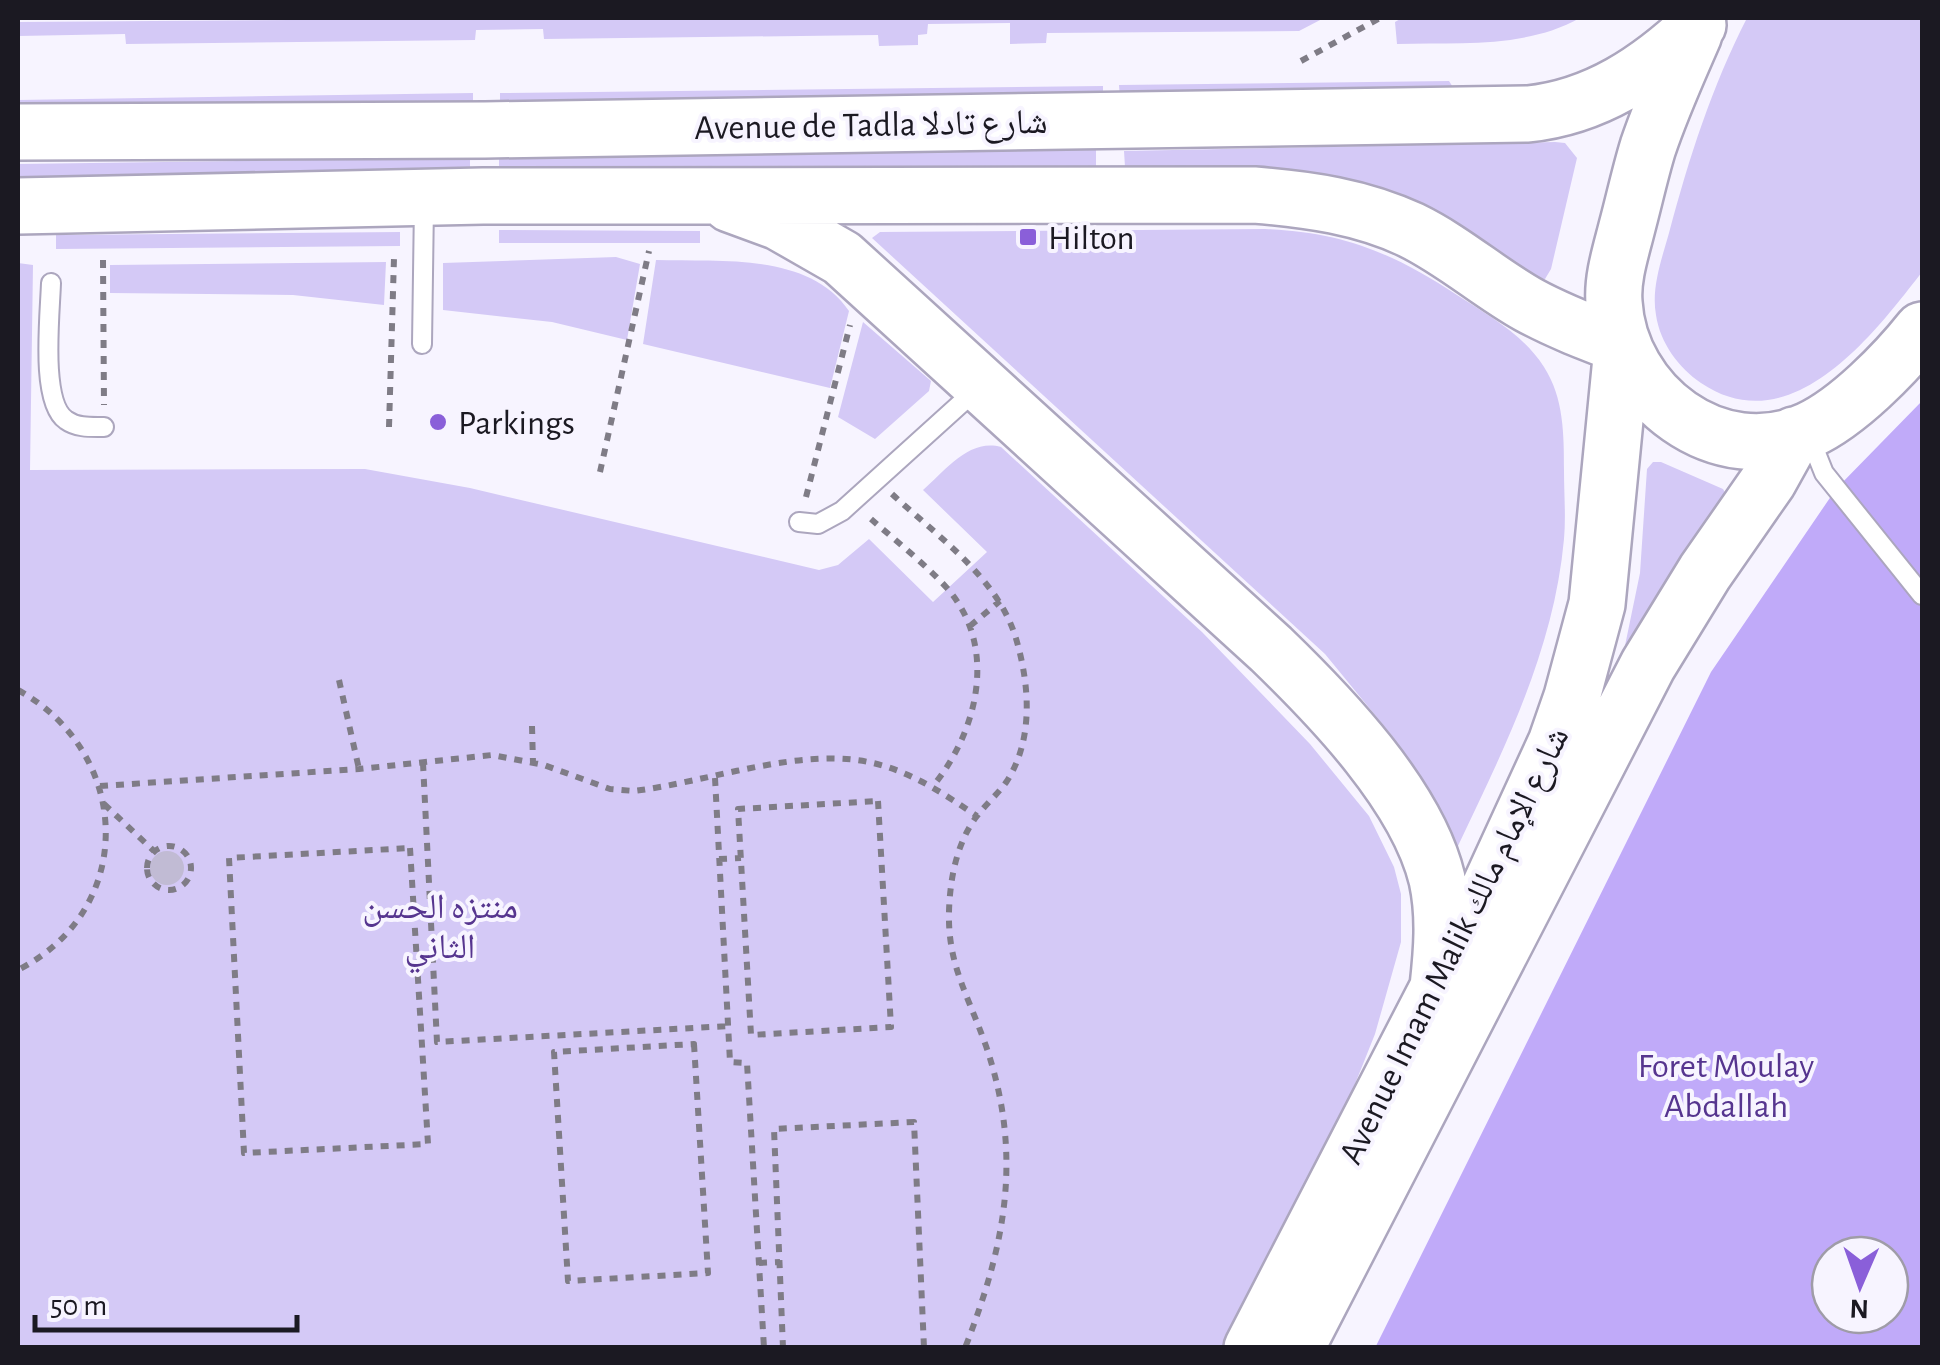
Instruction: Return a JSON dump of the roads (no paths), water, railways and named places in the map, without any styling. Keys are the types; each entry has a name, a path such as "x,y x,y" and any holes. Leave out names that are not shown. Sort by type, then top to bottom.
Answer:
{"main road":[{"name":"Avenue de Tadla شارع تادلا","path":"18,132 485,130 1528,114 1550,112 1602,94 1636,76 1700,21"},
{"path":"1700,21 1648,147 1613,297 1622,346 1638,379 1662,406 1691,425 1725,437 1760,440 1801,432 1832,416 1922,330"},
{"name":"Avenue de Tadla شارع تادلا","path":"18,206 704,195 1128,194 1306,199 1358,210 1408,228 1454,253 1526,303 1622,346"},
{"path":"704,195 778,222 842,258 1335,713 1424,842 1442,912 1438,987"},
{"name":"Avenue Imam Malik شارع الإمام مالك","path":"1252,1348 1521,822 1556,743 1597,604 1622,346"},
{"name":"Avenue Imam Malik شارع الإمام مالك","path":"1296,1348 1648,666 1705,572 1801,432"}],"lane":[{"path":"422,344 424,199"},
{"path":"51,284 50,398 55,409 74,424 104,427"},
{"path":"800,522 818,524 830,519 982,384"},
{"path":"1801,432 1824,473 1922,594"}],"place":[{"name":"Hilton","path":"1028,237"},
{"name":"Parkings","path":"438,422"}],"park label":[{"name":"منتزه الحسن الثاني","path":"440,926"},
{"name":"Foret Moulay Abdallah","path":"1726,1085"}]}
